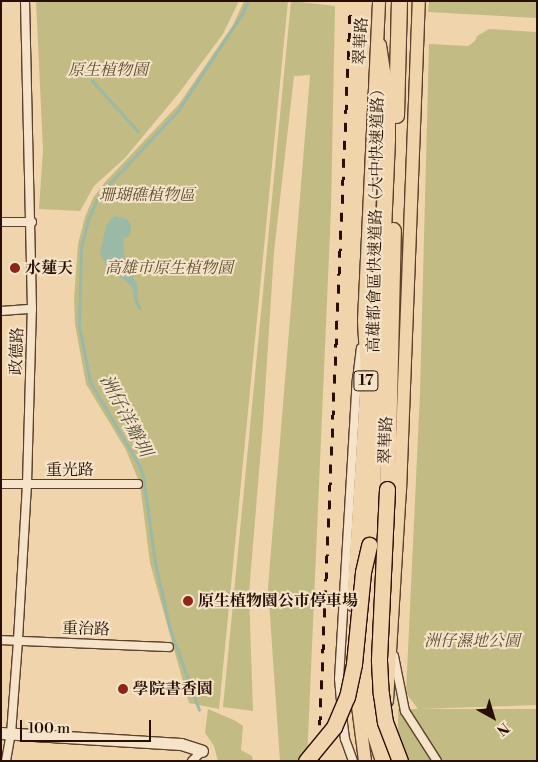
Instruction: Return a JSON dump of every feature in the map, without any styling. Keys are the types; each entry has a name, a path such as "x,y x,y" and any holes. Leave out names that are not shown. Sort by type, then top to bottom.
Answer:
{"highway":[{"name":"高雄都會區快速道路（大中快速道路）","path":"399,1 387,489 379,661 385,722 400,761"},
{"name":"高雄都會區快速道路（大中快速道路）","path":"378,45 387,104 387,140 369,544 371,575 364,664 369,717 383,761"},
{"path":"306,761 334,727 347,696 354,664 363,572 369,544"}],"main road":[{"name":"翠華路","path":"365,761 350,647 367,375 364,322 379,1"},
{"name":"翠華路","path":"383,761 401,471 419,1"}],"street":[{"name":"政德路","path":"6,761 6,734 18,640 27,484 32,308 32,222 25,1"},
{"path":"1,222 32,222"},
{"path":"1,311 32,308"},
{"name":"翠華路","path":"353,761 345,739 339,680 357,380 364,322"},
{"name":"重光路","path":"1,484 138,484"},
{"name":"重治路","path":"1,640 169,647"},
{"name":"翠華路","path":"391,641 405,711 437,761"},
{"path":"6,734 181,744 201,758"},
{"path":"192,761 201,758"}],"green space":[{"name":"原生植物園","path":"36,1 239,1 223,34 179,93 125,158 94,186 80,211 39,209 43,150"},
{"name":"高雄市原生植物園","path":"244,1 288,1 219,709 189,703 150,563 140,484 126,450 86,384 75,324 74,299 78,244 85,217 93,198 106,181 179,104 233,25"},
{"path":"291,1 335,6 331,209 307,761 280,761 268,587 310,75 294,76 274,252 263,424 249,593 253,711 223,707"},
{"path":"429,1 537,1 537,18 428,12"},
{"name":"洲仔濕地公園","path":"489,29 537,32 537,705 418,709 406,693 420,393 429,44 468,46 475,41 477,36"},
{"path":"208,709 243,726 241,750 252,756 253,761 218,761 214,746 205,733"},
{"path":"398,709 537,709 537,761 398,761"}],"shaded area":[{"path":"114,216 127,219 131,225 130,235 123,239 125,267 137,283 138,301 142,310 139,310 135,303 132,286 107,266 100,254 106,226"}],"waterway":[{"name":"洲仔洋瓣圳","path":"199,710 170,630 155,563 140,467 90,382 79,326 81,248 88,220 96,201 110,183 177,112 242,14 248,1"},
{"path":"92,80 138,131"}],"railway":[{"path":"318,761 350,9"}],"place":[{"name":"水蓮天","path":"15,268"},
{"name":"原生植物園公巿停車場","path":"188,601"},
{"name":"學院書香園","path":"123,689"}],"park label":[{"name":"珊瑚礁植物區","path":"147,195"}]}
